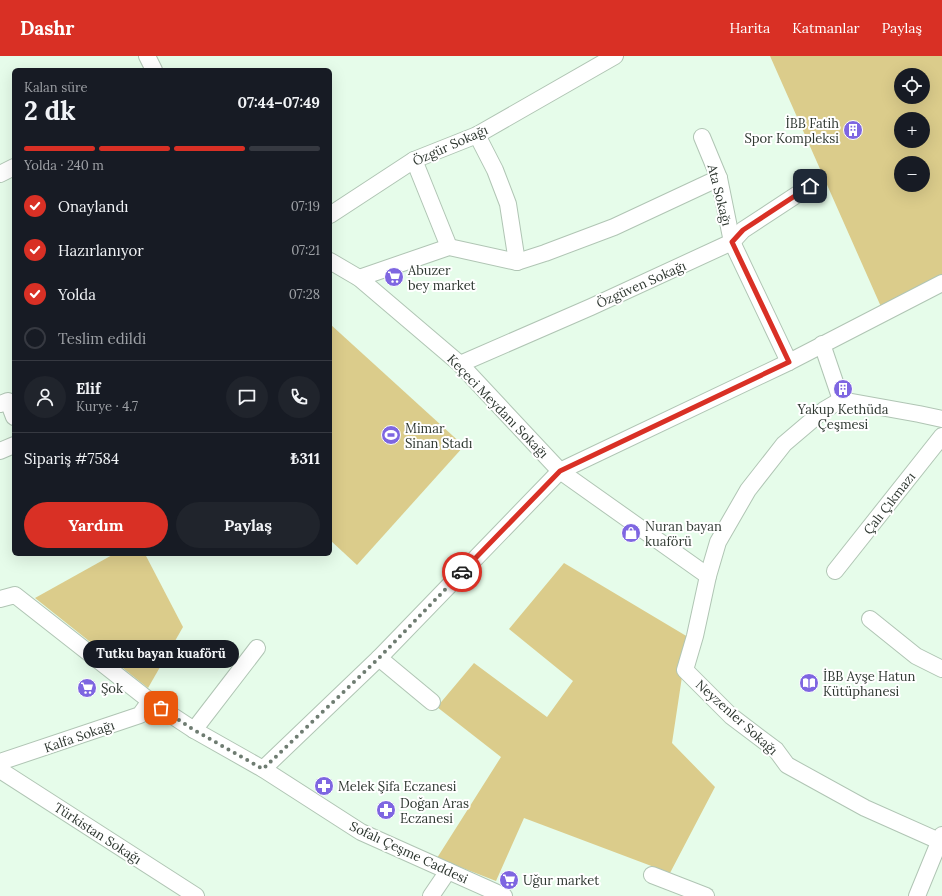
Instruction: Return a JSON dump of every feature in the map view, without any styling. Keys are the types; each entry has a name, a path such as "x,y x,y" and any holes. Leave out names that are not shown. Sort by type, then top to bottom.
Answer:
{"street":[{"path":"147,56 153,68"},
{"name":"Özgür Sokağı","path":"332,214 414,160 477,135 615,56"},
{"path":"477,135 495,170 508,204 517,262"},
{"name":"Ata Sokağı","path":"702,137 719,178 732,242 789,362"},
{"path":"414,160 449,247"},
{"path":"0,174 12,168"},
{"path":"359,278 449,247 517,262 614,227 719,178"},
{"name":"Özgüven Sokağı","path":"460,364 591,307 732,242 743,230 810,186"},
{"name":"Keçeci Meydanı Sokağı","path":"332,262 359,278 460,364 560,471 708,576"},
{"path":"263,769 379,658 560,471 789,362 942,283"},
{"path":"822,344 841,400"},
{"path":"708,576 718,542 748,490 784,444 824,410 841,400 942,419"},
{"path":"0,404 8,401 12,412"},
{"name":"Çalı Çıkmazı","path":"835,571 942,436"},
{"path":"0,451 12,447"},
{"name":"Neyzenler Sokağı","path":"708,576 685,670 732,716 776,750 787,765 865,808 941,838"},
{"name":"Sofalı Çeşme Caddesi","path":"0,599 15,595 150,701 194,730 263,769 361,832 504,896"},
{"path":"870,619 916,656 942,669"},
{"path":"194,730 257,648"},
{"path":"379,658 432,702"},
{"name":"Kalfa Sokağı","path":"0,762 140,715 150,701"},
{"name":"Türkistan Sokağı","path":"0,770 196,896"},
{"path":"917,896 941,838"},
{"path":"431,896 448,871"},
{"path":"652,875 706,896"}],"shaded area":[{"name":"İBB Fatih Spor Kompleksi","path":"770,56 942,56 942,290 886,318"},
{"name":"Mimar Sinan Stadı","path":"332,326 464,446 357,565 332,542"},
{"path":"110,556 146,556 183,627 148,688 35,598"},
{"path":"564,563 688,637 672,743 715,787 670,873 524,818 496,881 437,858 501,757 437,707 474,663 547,717 573,681 509,629"}],"way so far":[{"path":"161,708 194,730 263,769 379,658 462,572"}],"place":[{"name":"İBB Fatih Spor Kompleksi","path":"853,130"},
{"name":"Abuzer bey market","path":"394,277"},
{"name":"Yakup Kethüda Çeşmesi","path":"843,389"},
{"name":"Mimar Sinan Stadı","path":"391,435"},
{"name":"Nuran bayan kuaförü","path":"631,533"},
{"name":"İBB Ayşe Hatun Kütüphanesi","path":"809,683"},
{"name":"Şok","path":"87,688"},
{"name":"Tutku bayan kuaförü","path":"161,708"},
{"name":"Melek Şifa Eczanesi","path":"324,786"},
{"name":"Doğan Aras Eczanesi","path":"386,810"},
{"name":"Uğur market","path":"509,880"}],"route":[{"path":"462,572 560,471 789,362 732,242 743,230 810,186"}]}
